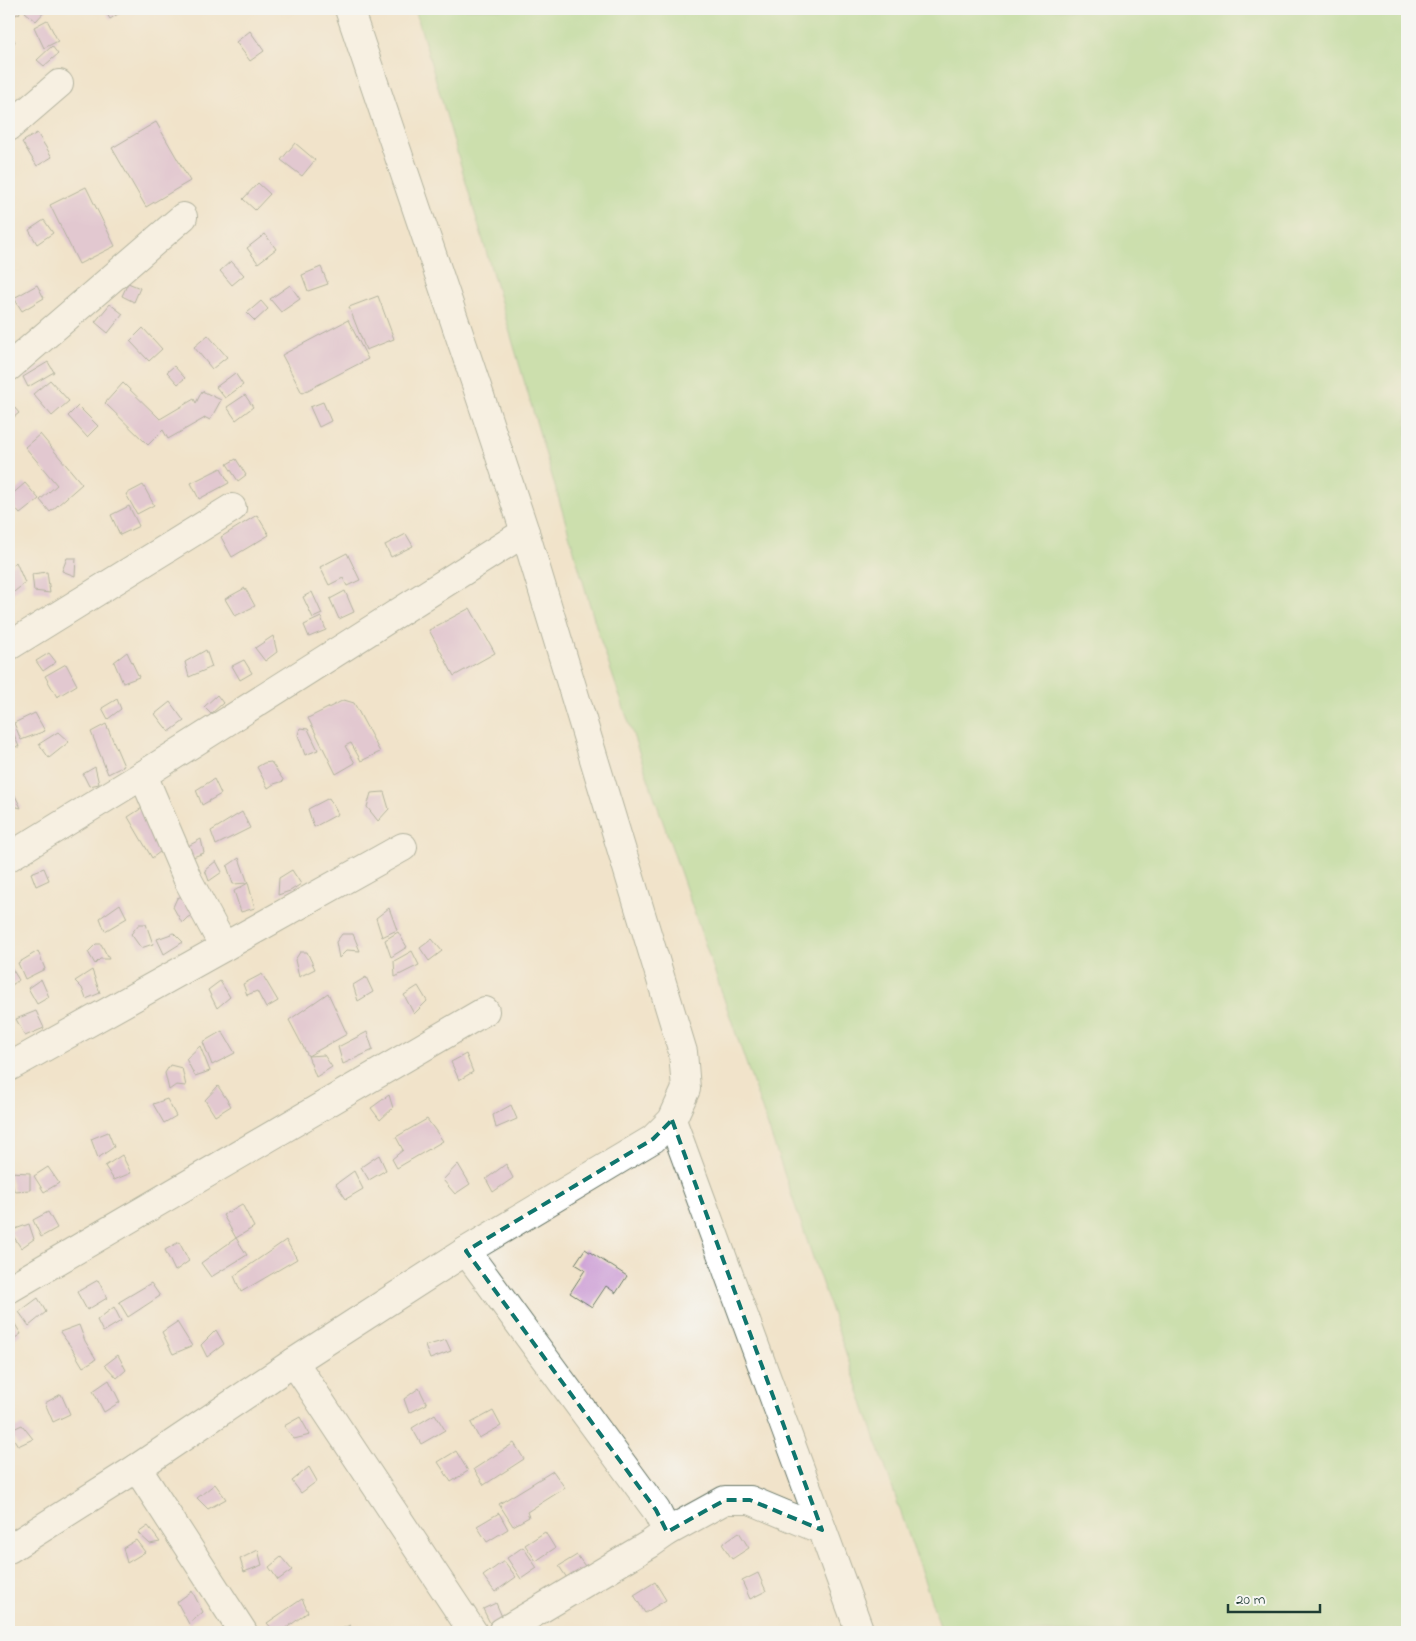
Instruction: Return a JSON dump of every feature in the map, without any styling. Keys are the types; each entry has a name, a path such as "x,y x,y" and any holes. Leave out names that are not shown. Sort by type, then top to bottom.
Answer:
{"street":[{"path":"9,1549 137,1468 294,1362 466,1251 653,1139 672,1120 686,1089 683,1052 525,532 349,9"},
{"path":"9,127 59,84"},
{"path":"9,368 183,217"},
{"path":"9,646 232,508"},
{"path":"9,856 143,775 525,532"},
{"path":"143,775 188,880 224,947"},
{"path":"9,1067 403,847"},
{"path":"9,1289 485,1011"},
{"path":"672,1120 860,1632"},
{"path":"466,1251 656,1510 667,1532"},
{"path":"294,1362 473,1632"},
{"path":"137,1468 243,1632"},
{"path":"502,1632 667,1532 725,1500 750,1500 822,1530"}],"highlighted area":[{"path":"672,1120 822,1530 750,1500 725,1500 667,1532 656,1510 466,1251 653,1139"}],"green space":[{"path":"415,9 1407,9 1407,1632 942,1632 599,636"}],"building":[{"path":"9,9 18,9 20,13 9,18"},
{"path":"28,9 47,9 36,21 25,12"},
{"path":"104,9 126,9 110,19"},
{"path":"47,20 58,41 44,48 34,27"},
{"path":"9,30 15,42 9,46"},
{"path":"250,31 264,51 250,61 236,42"},
{"path":"52,46 58,54 44,66 37,60"},
{"path":"9,96 17,109 9,115"},
{"path":"156,122 190,181 146,207 112,148"},
{"path":"37,133 52,157 37,166 22,142"},
{"path":"295,143 315,160 302,176 281,160"},
{"path":"258,183 270,194 255,210 243,199"},
{"path":"86,187 115,246 79,264 50,205"},
{"path":"44,220 53,233 37,244 29,230"},
{"path":"265,234 276,249 258,263 247,248"},
{"path":"231,261 244,275 232,285 220,271"},
{"path":"321,267 328,284 308,291 302,275"},
{"path":"128,283 140,288 134,302 122,296"},
{"path":"37,285 44,298 22,311 14,298"},
{"path":"290,285 300,299 281,312 270,299"},
{"path":"378,296 394,339 366,350 349,307"},
{"path":"261,301 268,309 255,321 247,313"},
{"path":"110,304 123,314 108,333 95,322"},
{"path":"348,320 368,359 302,393 282,355"},
{"path":"143,328 162,349 149,361 130,341"},
{"path":"208,335 227,357 212,369 194,347"},
{"path":"48,362 54,372 28,387 23,377"},
{"path":"174,366 185,378 178,384 167,372"},
{"path":"235,373 243,385 225,398 216,387"},
{"path":"50,380 69,401 52,416 33,394"},
{"path":"123,383 160,419 194,399 196,403 202,391 221,400 210,420 204,417 168,439 163,430 148,445 105,403"},
{"path":"245,395 253,407 236,420 227,407"},
{"path":"9,401 19,413 9,421"},
{"path":"323,402 331,421 319,427 310,407"},
{"path":"78,406 98,426 87,437 68,416"},
{"path":"40,434 82,484 50,512 40,500 57,485 25,447"},
{"path":"236,459 246,475 238,481 227,464"},
{"path":"221,468 229,483 199,499 191,483"},
{"path":"25,483 39,499 20,514 9,501 9,497"},
{"path":"143,485 154,505 137,514 126,494"},
{"path":"129,506 139,526 120,535 111,515"},
{"path":"257,515 269,535 232,557 221,537"},
{"path":"406,534 413,546 391,557 385,545"},
{"path":"347,553 360,580 347,586 343,578 329,585 320,567"},
{"path":"67,558 76,558 75,576 62,571"},
{"path":"16,562 25,583 9,596 9,568"},
{"path":"47,572 50,593 34,591 32,574"},
{"path":"245,588 255,606 235,616 225,599"},
{"path":"345,591 354,612 339,619 330,599"},
{"path":"312,592 322,614 313,618 303,597"},
{"path":"470,608 495,653 454,676 429,630"},
{"path":"321,617 326,630 309,637 304,625"},
{"path":"273,636 277,652 265,661 255,648"},
{"path":"206,650 212,667 189,677 185,662"},
{"path":"127,652 139,677 123,683 114,662"},
{"path":"49,653 56,662 43,671 36,661"},
{"path":"244,660 252,673 240,680 232,666"},
{"path":"66,664 77,685 57,697 45,676"},
{"path":"217,695 223,703 211,714 204,707"},
{"path":"117,699 121,709 108,719 102,708"},
{"path":"344,700 354,703 380,752 361,761 351,743 345,746 355,763 336,774 308,718"},
{"path":"170,702 184,721 169,732 155,714"},
{"path":"35,713 45,731 21,740 14,723"},
{"path":"106,724 124,766 108,774 91,732"},
{"path":"9,727 11,727 19,747 9,746"},
{"path":"300,728 308,729 318,750 305,755 298,735"},
{"path":"58,732 69,742 49,758 39,744"},
{"path":"271,762 284,781 268,788 257,767"},
{"path":"95,767 99,784 89,786 83,774"},
{"path":"214,779 221,794 202,805 196,790"},
{"path":"12,789 21,808 13,806 9,812 9,790"},
{"path":"384,792 389,809 378,821 367,807 371,793"},
{"path":"329,798 338,814 314,827 308,809"},
{"path":"142,808 165,848 152,858 128,817"},
{"path":"242,812 250,828 216,845 211,831"},
{"path":"201,839 204,853 190,858 188,846"},
{"path":"239,858 248,883 233,884 227,866"},
{"path":"216,861 222,872 209,881 205,870"},
{"path":"44,868 49,880 36,886 31,873"},
{"path":"292,870 301,884 290,891 278,895 279,878"},
{"path":"248,883 255,908 241,912 234,891"},
{"path":"185,895 197,915 188,917 182,923 173,907 177,898"},
{"path":"120,904 127,918 105,931 100,918"},
{"path":"389,908 397,930 382,937 376,918"},
{"path":"139,924 146,924 153,944 141,948 131,934"},
{"path":"398,932 407,947 391,957 385,940"},
{"path":"174,933 183,942 164,954 157,939"},
{"path":"342,934 353,934 360,951 347,950 339,958 336,942"},
{"path":"432,939 442,951 429,961 420,948"},
{"path":"96,944 101,944 109,959 100,959 95,964 88,952"},
{"path":"38,951 45,969 25,979 18,963"},
{"path":"412,951 419,965 395,977 394,961"},
{"path":"300,952 307,952 315,969 299,977 295,960"},
{"path":"11,967 19,980 9,987 9,968"},
{"path":"92,970 100,993 86,999 82,988 75,981"},
{"path":"262,974 278,1001 266,1008 257,991 247,995 243,984"},
{"path":"366,977 373,992 358,1001 353,985"},
{"path":"41,979 49,997 37,1004 28,988"},
{"path":"220,981 230,997 217,1008 208,990"},
{"path":"418,986 427,1001 414,1014 404,995"},
{"path":"328,993 347,1034 308,1056 289,1020"},
{"path":"36,1011 44,1028 25,1036 16,1019"},
{"path":"222,1031 235,1053 212,1065 203,1042"},
{"path":"367,1032 373,1050 343,1064 338,1047"},
{"path":"200,1046 210,1071 195,1076 186,1059"},
{"path":"466,1054 473,1072 459,1080 451,1062"},
{"path":"324,1055 332,1067 316,1077 308,1056"},
{"path":"170,1065 182,1068 186,1086 176,1085 169,1090 165,1073"},
{"path":"218,1086 231,1106 215,1116 205,1100"},
{"path":"389,1095 393,1108 380,1120 371,1108"},
{"path":"167,1099 176,1116 164,1123 153,1104"},
{"path":"511,1105 517,1119 496,1128 493,1115"},
{"path":"427,1119 443,1141 397,1168 392,1159 403,1150 396,1137"},
{"path":"108,1132 114,1147 98,1158 91,1139"},
{"path":"122,1155 131,1173 114,1180 105,1166"},
{"path":"379,1155 386,1170 369,1180 361,1167"},
{"path":"458,1164 470,1184 455,1194 443,1180"},
{"path":"506,1164 513,1178 493,1192 486,1179"},
{"path":"48,1167 59,1183 44,1192 34,1176"},
{"path":"354,1171 363,1189 346,1199 336,1184"},
{"path":"9,1172 30,1173 30,1190 14,1191"},
{"path":"242,1204 254,1227 236,1238 223,1215"},
{"path":"48,1212 57,1228 41,1237 33,1220"},
{"path":"29,1224 34,1239 21,1248 10,1231"},
{"path":"236,1238 247,1255 211,1277 201,1263"},
{"path":"286,1240 297,1259 241,1292 234,1276"},
{"path":"179,1242 189,1261 175,1271 165,1250"},
{"path":"585,1249 627,1276 616,1293 606,1286 592,1307 570,1293 585,1270 575,1264"},
{"path":"98,1280 107,1298 87,1310 77,1292"},
{"path":"151,1283 160,1296 128,1317 119,1302"},
{"path":"38,1298 46,1312 29,1326 19,1312"},
{"path":"114,1307 121,1321 103,1332 97,1320"},
{"path":"13,1321 21,1334 9,1342 9,1323"},
{"path":"177,1322 192,1346 173,1354 162,1332"},
{"path":"79,1325 85,1341 96,1359 83,1367 60,1332"},
{"path":"216,1330 224,1344 207,1357 201,1345"},
{"path":"446,1340 451,1351 430,1359 425,1346"},
{"path":"118,1355 126,1370 117,1378 105,1365"},
{"path":"109,1380 120,1402 104,1412 93,1391"},
{"path":"419,1388 427,1404 409,1413 404,1399"},
{"path":"61,1394 70,1414 53,1422 45,1403"},
{"path":"493,1411 501,1426 479,1438 471,1423"},
{"path":"435,1414 445,1430 421,1444 412,1428"},
{"path":"300,1417 310,1435 294,1439 284,1426"},
{"path":"22,1425 33,1439 18,1446 9,1431"},
{"path":"514,1443 524,1459 484,1485 474,1469"},
{"path":"456,1451 468,1471 451,1482 438,1462"},
{"path":"309,1467 317,1481 301,1493 292,1481"},
{"path":"553,1471 565,1488 527,1512 529,1517 513,1526 499,1504"},
{"path":"215,1484 226,1499 208,1509 197,1498"},
{"path":"499,1513 508,1529 487,1542 477,1526"},
{"path":"148,1526 160,1542 150,1544 138,1533"},
{"path":"545,1532 555,1548 536,1561 525,1545"},
{"path":"739,1532 749,1548 732,1559 722,1544"},
{"path":"136,1540 145,1552 127,1563 123,1548"},
{"path":"523,1547 537,1568 521,1579 507,1558"},
{"path":"258,1550 262,1565 244,1572 240,1559"},
{"path":"577,1555 587,1569 569,1581 559,1566"},
{"path":"281,1557 292,1570 278,1580 269,1567"},
{"path":"504,1561 516,1577 495,1592 483,1576"},
{"path":"758,1573 766,1591 750,1599 742,1581"},
{"path":"655,1582 666,1600 645,1613 634,1595"},
{"path":"192,1591 203,1612 189,1624 177,1602"},
{"path":"302,1599 308,1612 281,1632 275,1632 267,1623"},
{"path":"496,1603 503,1619 491,1625 483,1609"},
{"path":"350,1625 353,1632 336,1632"}]}
